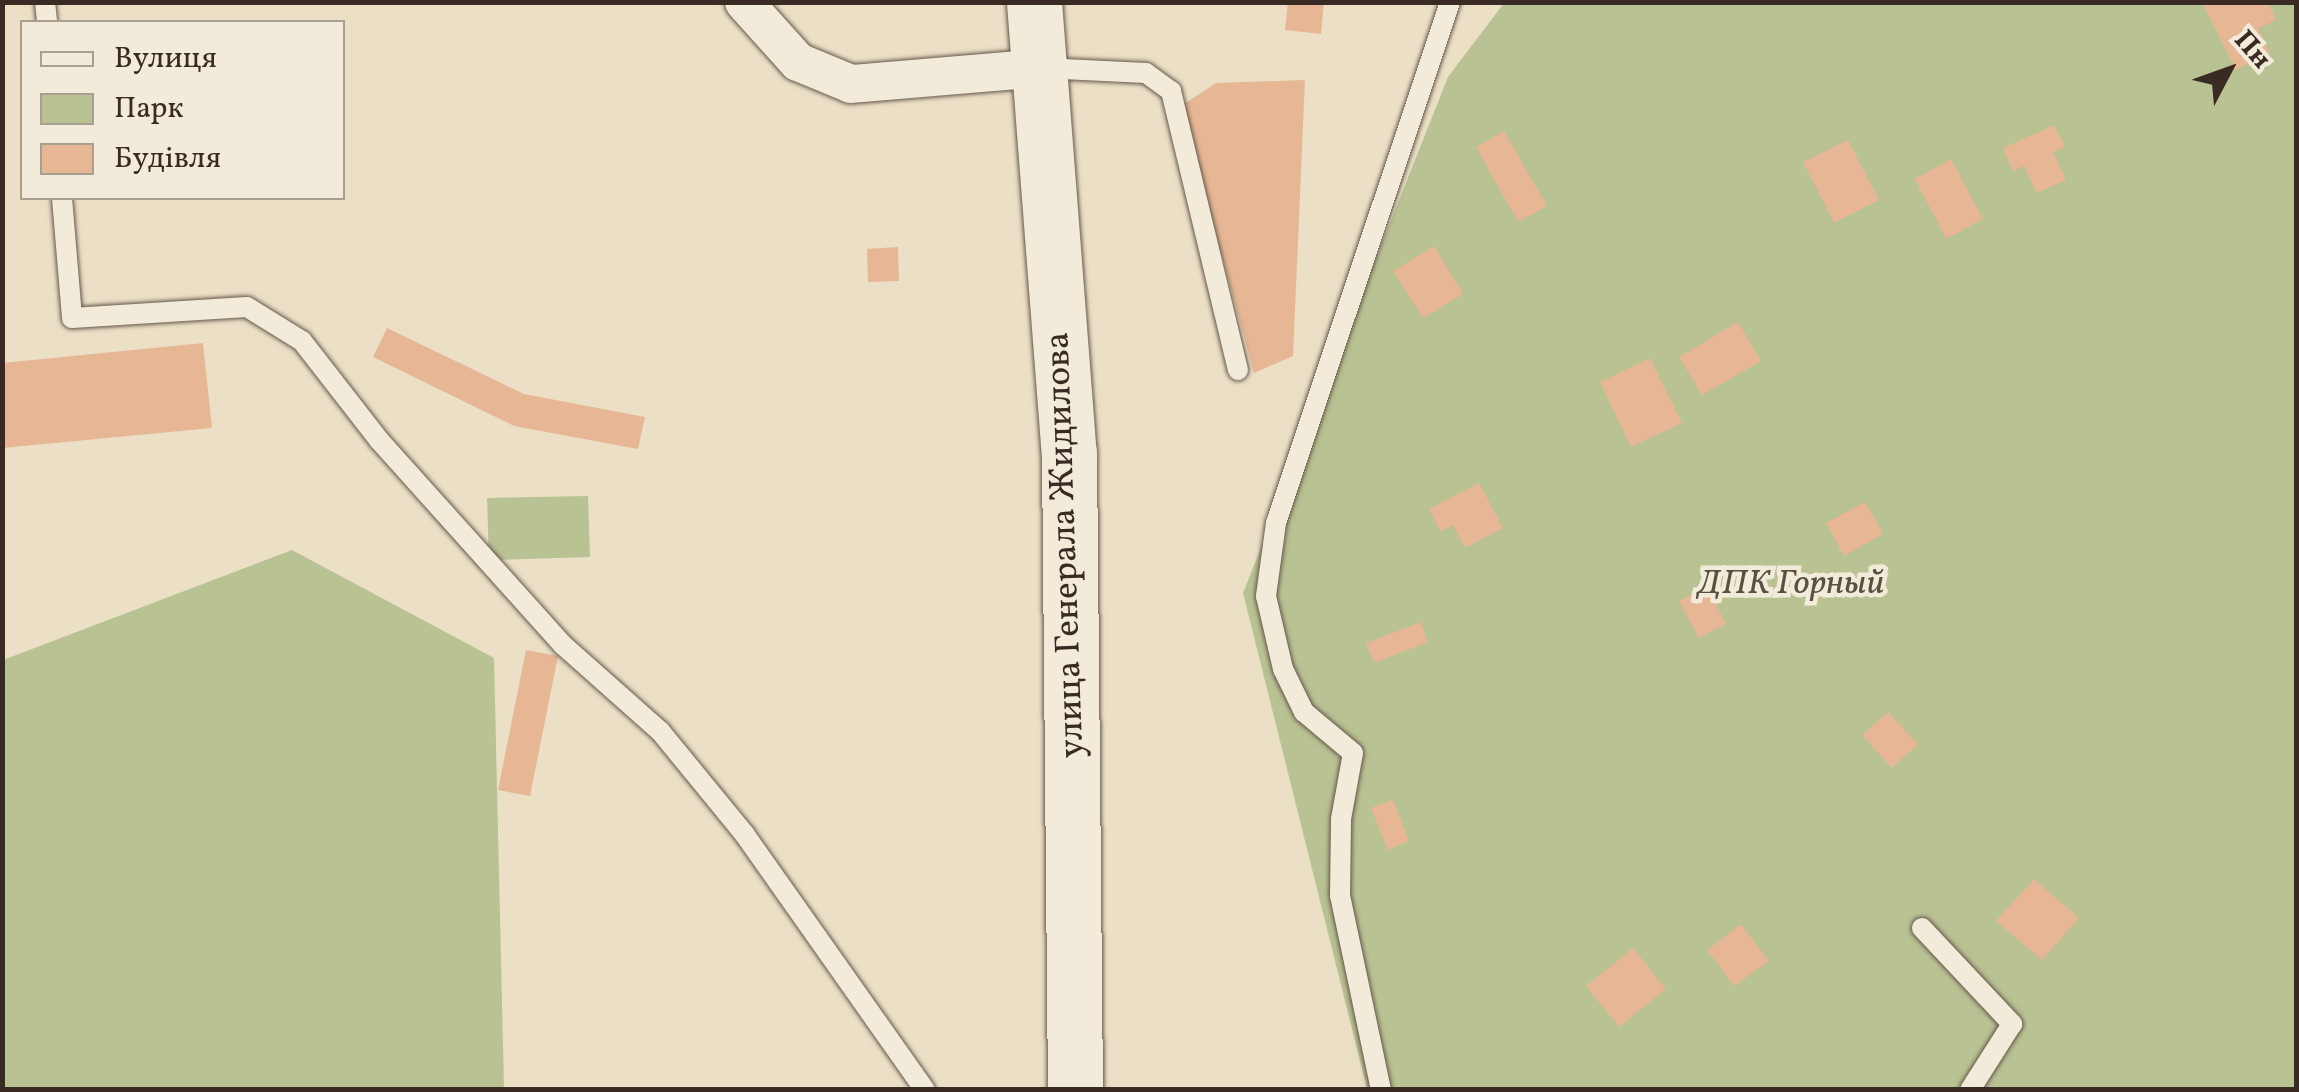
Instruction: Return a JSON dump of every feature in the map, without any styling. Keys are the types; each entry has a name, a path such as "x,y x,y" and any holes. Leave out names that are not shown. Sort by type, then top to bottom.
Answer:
{"main road":[{"name":"улица Генерала Жидилова","path":"1034,2 1069,453 1075,1090"}],"street":[{"path":"744,2 798,62 851,84 1042,68"}],"lane":[{"path":"1381,1090 1340,895 1341,819 1353,754 1304,712 1283,669 1266,596 1276,523 1450,2"},
{"path":"1042,68 1146,73 1171,91 1238,370"},
{"path":"62,200 72,318 247,307 302,341 379,440 562,646 660,731 744,835 926,1090"},
{"path":"1922,928 2012,1024 1970,1090"}],"green space":[{"name":"ДПК Горный","path":"1504,3 2296,3 2296,1089 1367,1089 1243,593 1448,77"},
{"path":"588,496 590,557 489,560 487,498"},
{"path":"292,550 494,658 504,1089 3,1089 3,660"}],"building":[{"path":"1288,2 1324,2 1321,34 1285,30"},
{"path":"2202,2 2268,2 2276,20 2258,29 2270,53 2236,70"},
{"path":"1305,80 1293,356 1254,373 1181,106 1216,83"},
{"path":"2054,125 2065,147 2053,152 2066,180 2037,193 2024,166 2013,171 2003,148"},
{"path":"1504,131 1547,206 1518,222 1476,147"},
{"path":"1848,140 1879,200 1834,223 1803,162"},
{"path":"1951,159 1983,219 1946,239 1915,179"},
{"path":"1434,246 1463,294 1423,318 1393,271"},
{"path":"898,247 899,281 868,282 867,249"},
{"path":"1738,322 1761,361 1702,395 1679,357"},
{"path":"387,328 524,394 645,417 638,449 514,426 373,357"},
{"path":"203,343 212,428 2,448 2,363"},
{"path":"1650,358 1682,423 1631,447 1600,382"},
{"path":"1479,483 1503,528 1465,548 1453,525 1441,532 1429,509"},
{"path":"1865,502 1883,534 1844,556 1826,523"},
{"path":"1707,586 1726,624 1699,638 1679,601"},
{"path":"1421,622 1428,642 1374,663 1366,643"},
{"path":"526,650 558,656 530,796 498,790"},
{"path":"1888,712 1918,744 1892,768 1862,735"},
{"path":"1393,800 1409,841 1388,850 1371,808"},
{"path":"2034,879 2079,918 2042,960 1996,921"},
{"path":"1741,924 1769,961 1734,986 1707,950"},
{"path":"1633,948 1666,989 1619,1027 1586,986"}]}
